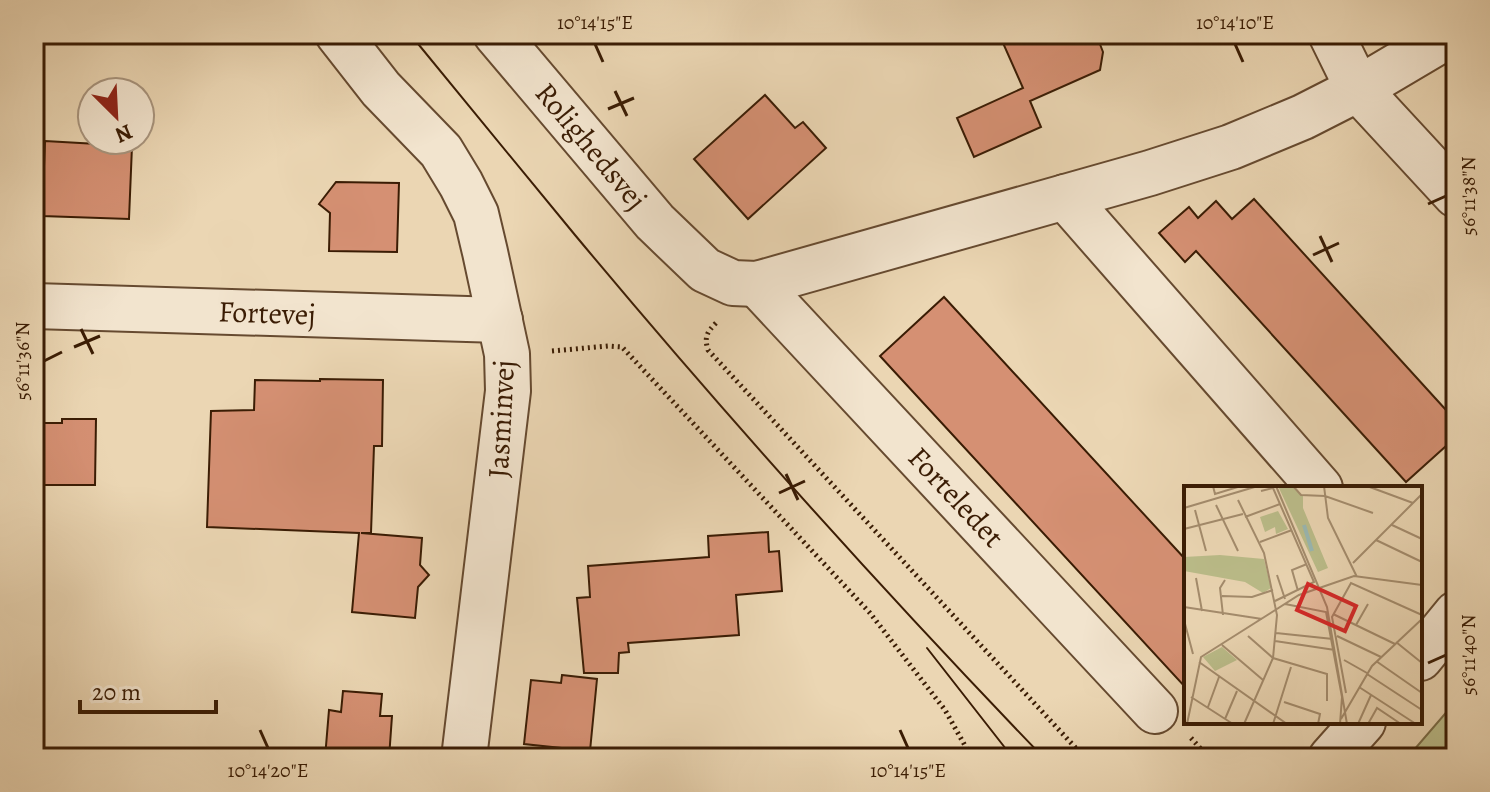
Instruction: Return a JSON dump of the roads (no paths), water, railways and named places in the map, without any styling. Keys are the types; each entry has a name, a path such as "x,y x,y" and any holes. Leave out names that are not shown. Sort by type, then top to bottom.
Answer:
{"street":[{"name":"Jasminvej","path":"338,34 381,89 441,151 461,184 476,214 503,337 508,391 464,758"},
{"name":"Rolighedsvej","path":"496,34 655,222 705,270 733,283 757,284"},
{"path":"1331,34 1358,89 1456,195"},
{"path":"757,284 1150,173 1231,147 1303,117 1358,89 1451,34"},
{"path":"1065,197 1318,486"},
{"name":"Forteledet","path":"757,284 1171,722"},
{"name":"Fortevej","path":"34,306 503,337"},
{"path":"1422,656 1456,614"},
{"path":"1331,758 1361,724"}],"tram line":[{"path":"410,34 575,235 747,435 923,631 1044,758"},
{"path":"927,648 1013,758"}]}
